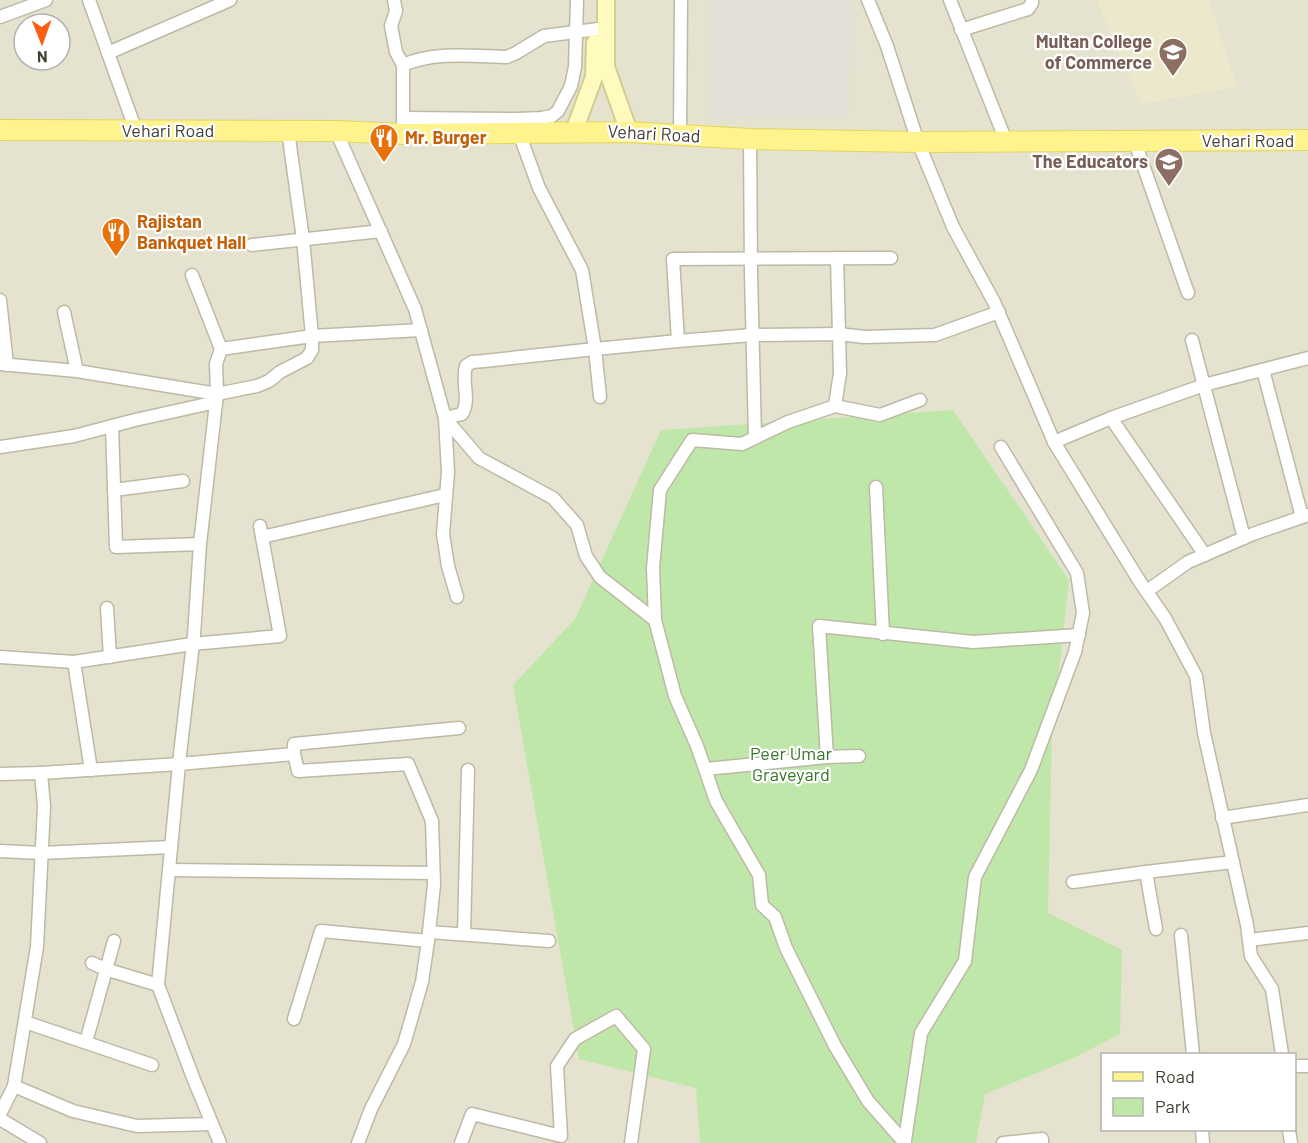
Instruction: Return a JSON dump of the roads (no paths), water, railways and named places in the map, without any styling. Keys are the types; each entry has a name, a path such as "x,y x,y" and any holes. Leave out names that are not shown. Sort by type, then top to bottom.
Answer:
{"main road":[{"path":"595,0 606,68 629,132"},
{"path":"574,131 594,77 606,0"},
{"name":"Vehari Road","path":"0,130 336,131 403,126 519,133 629,132 750,139 918,142 1308,140"}],"street":[{"path":"0,17 46,0"},
{"path":"89,0 136,131"},
{"path":"108,53 230,0"},
{"path":"394,0 396,11 391,26 396,52 403,65 403,126 552,116 558,111 571,86 575,68 577,0"},
{"path":"680,135 681,0"},
{"path":"868,0 887,46 918,142 953,227 999,312 1054,442 1165,618 1196,676 1204,733 1251,956 1272,989 1282,1053"},
{"path":"950,0 1006,141"},
{"path":"961,30 1028,9 1032,0"},
{"path":"403,65 431,56 507,57 544,36 601,28"},
{"path":"0,447 74,436 217,398 257,386 307,358 312,350 312,336 303,239 288,131"},
{"path":"336,131 415,309 445,418 448,472 444,534 448,566 457,597"},
{"path":"519,133 539,188 582,270 600,397"},
{"path":"750,139 750,259 755,437"},
{"path":"1135,142 1188,293"},
{"path":"252,245 381,231"},
{"path":"835,406 840,372 837,258"},
{"path":"678,341 673,259 891,258"},
{"path":"192,275 221,350 216,364 217,398 200,544 158,985 220,1143"},
{"path":"0,300 4,364 77,371 217,398"},
{"path":"64,312 77,371"},
{"path":"445,418 462,414 466,408 464,372 466,366 472,362 752,335 838,334 864,337 935,335 999,312"},
{"path":"221,350 312,336 422,330"},
{"path":"1192,340 1244,538"},
{"path":"1054,442 1111,418 1204,385 1308,358"},
{"path":"1147,591 1188,562 1244,538 1305,516 1263,370"},
{"path":"905,1142 868,1101 836,1046 786,948 776,917 762,905 759,875 716,801 706,769 675,696 655,620 654,568 660,490 692,440 742,444 788,422 835,406 880,415 920,400"},
{"path":"445,418 480,458 553,498 577,525 586,556 600,577 655,620"},
{"path":"1111,418 1205,555"},
{"path":"112,426 116,547 200,544"},
{"path":"905,1142 921,1033 965,961 975,877 1031,770 1075,652 1083,613 1077,573 1001,447"},
{"path":"114,490 183,481"},
{"path":"876,487 883,634"},
{"path":"0,657 74,662 192,644 280,636 261,532 445,495"},
{"path":"107,608 110,657"},
{"path":"827,757 819,626 973,642 1079,635"},
{"path":"74,662 91,770"},
{"path":"358,1143 371,1109 404,1044 422,982 434,873 432,821 408,764 298,771 294,744 459,728"},
{"path":"0,774 91,770 294,754"},
{"path":"706,769 859,756"},
{"path":"464,934 468,770"},
{"path":"0,1114 14,1086 37,947 44,806 41,773"},
{"path":"1222,818 1308,805"},
{"path":"0,851 41,853 171,847"},
{"path":"1073,882 1233,862"},
{"path":"170,870 434,873"},
{"path":"1146,872 1156,929"},
{"path":"294,1019 321,931 428,936 464,934 549,941"},
{"path":"1249,940 1308,933"},
{"path":"1181,935 1193,1053"},
{"path":"86,1042 114,940"},
{"path":"92,963 158,985"},
{"path":"461,1143 472,1114 561,1136 560,1090 556,1066 575,1039 616,1016 644,1049 631,1143"},
{"path":"25,1022 152,1065"},
{"path":"14,1086 73,1111 137,1126 212,1124"},
{"path":"0,1119 40,1143"},
{"path":"1003,1143 1042,1139 1042,1143"}],"place":[{"name":"Multan College of Commerce","path":"1173,78"},
{"name":"Mr. Burger","path":"384,164"},
{"name":"The Educators","path":"1169,188"},
{"name":"Rajistan Bankquet Hall","path":"116,258"}],"park label":[{"name":"Peer Umar Graveyard","path":"791,764"}]}
